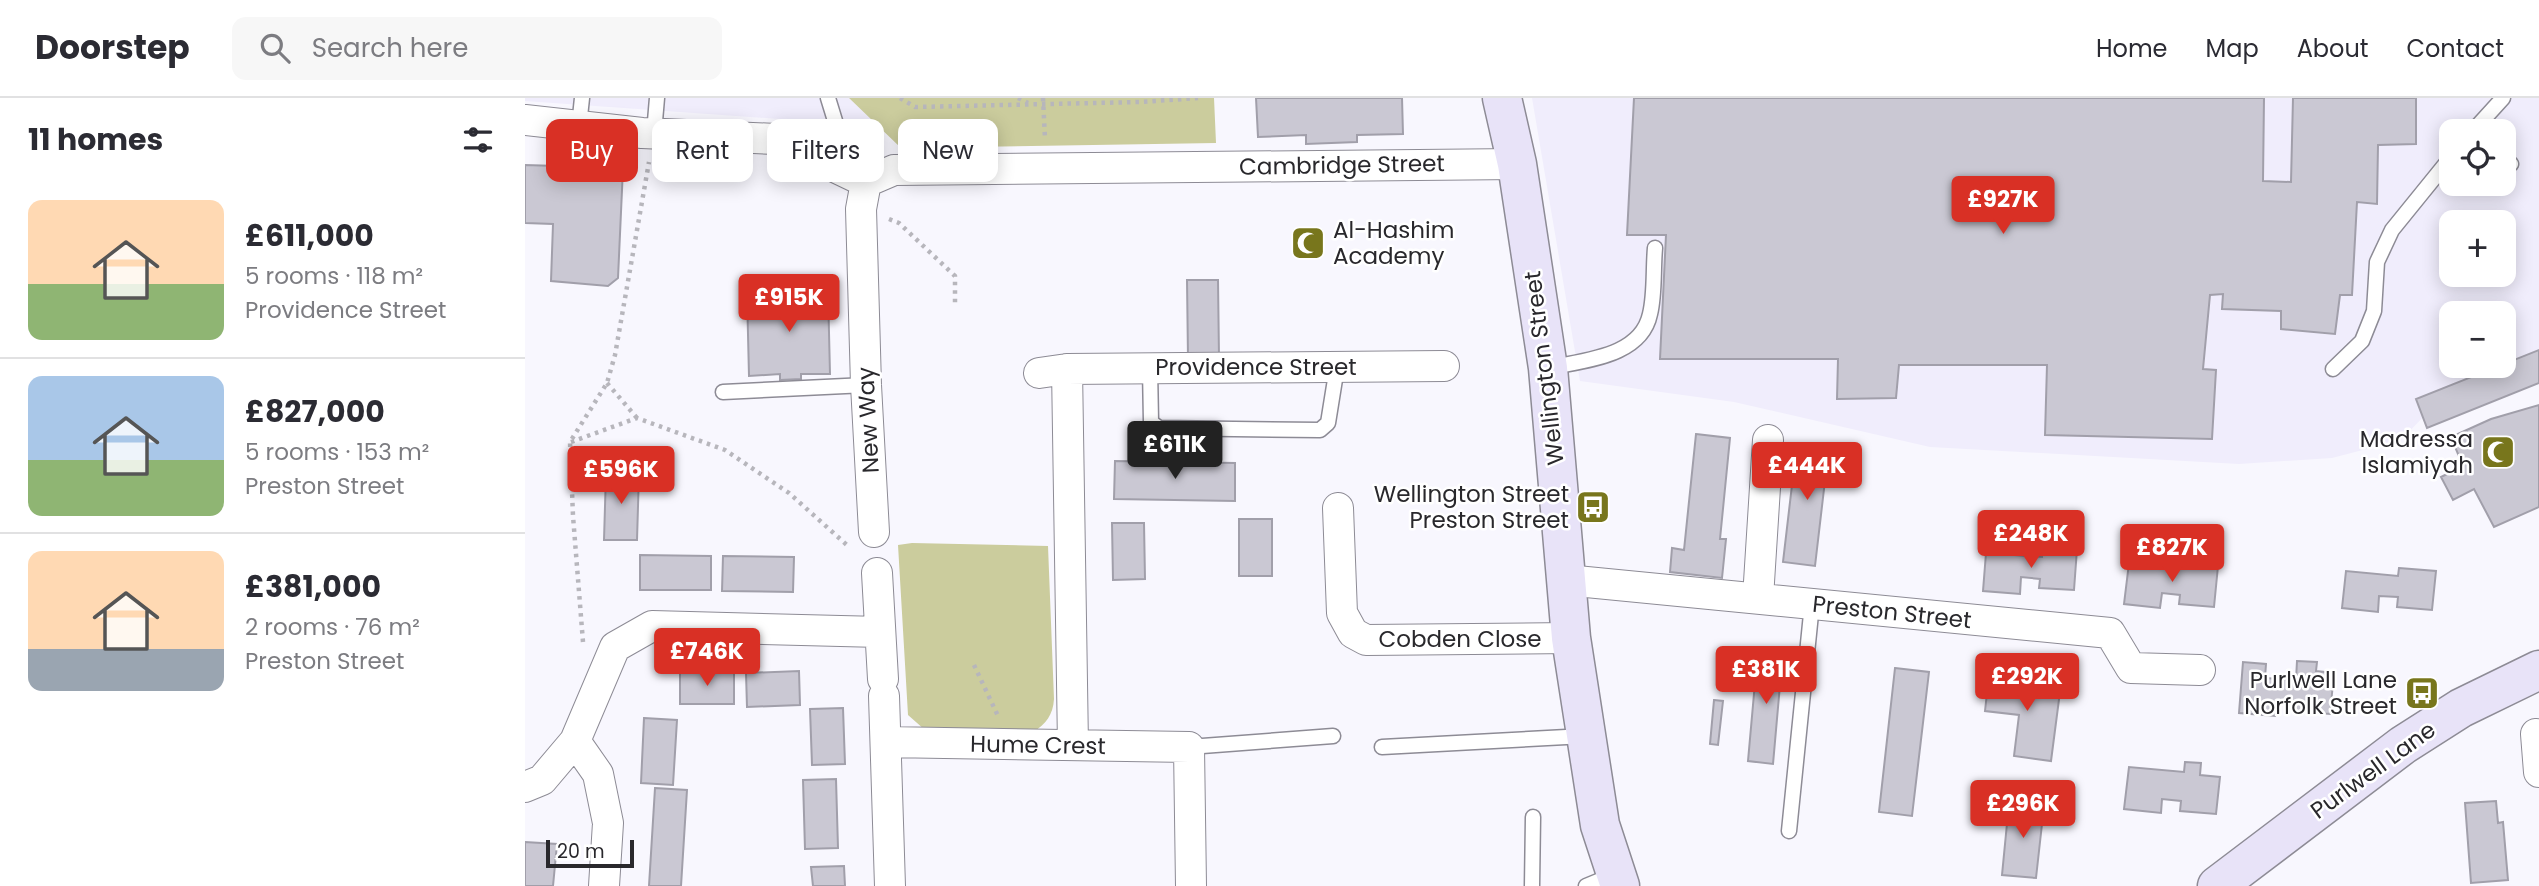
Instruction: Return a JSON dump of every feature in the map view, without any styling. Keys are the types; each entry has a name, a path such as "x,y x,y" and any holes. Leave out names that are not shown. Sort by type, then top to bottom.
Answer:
{"street":[{"name":"Wellington Street","path":"1502,98 1517,164 1548,369 1571,638 1608,882"},
{"path":"525,120 585,117 652,133"},
{"name":"Cambridge Street","path":"884,172 1517,164"},
{"name":"New Way","path":"856,182 860,209 874,532"},
{"name":"Providence Street","path":"1073,745 1053,371 1444,366"},
{"path":"1758,598 1768,440"},
{"name":"Cobden Close","path":"1338,508 1342,613 1353,633 1366,640 1571,638"},
{"path":"877,573 890,886"},
{"name":"Preston Street","path":"1566,580 2110,633 2131,668 2200,670"},
{"path":"525,787 542,780 575,741 615,647 652,626 880,632"},
{"name":"Purlwell Lane","path":"2217,886 2403,745 2461,708 2539,670"},
{"path":"2536,734 2539,772"},
{"path":"575,741 598,775 608,823 604,886"},
{"name":"Hume Crest","path":"886,742 1189,747"},
{"path":"1189,747 1191,886"}],"lane":[{"path":"655,119 657,98"},
{"path":"828,98 834,119"},
{"path":"2484,119 2503,98"},
{"path":"2333,369 2362,341 2374,311 2377,262 2392,230 2439,172"},
{"path":"1548,369 1619,351 1637,338 1650,316 1655,248"},
{"path":"1150,368 1151,422 1159,428 1320,430 1328,423 1337,367"},
{"path":"723,392 866,385"},
{"path":"1789,831 1812,604"},
{"path":"1189,747 1333,736"},
{"path":"1382,747 1586,736"},
{"path":"1532,886 1533,817"}],"path":[{"path":"900,98 915,107 1029,104 1043,101 1140,102 1198,98"},
{"path":"1018,98 1029,104"},
{"path":"1056,103 1065,98"},
{"path":"1043,101 1046,168"},
{"path":"596,690 585,667 573,516 571,442 607,383 615,355 652,144"},
{"path":"899,223 955,276 955,303"},
{"path":"607,383 637,418 726,450 789,493 877,573"},
{"path":"571,442 637,418"},
{"path":"974,665 999,717 996,744"}],"shaded area":[{"path":"525,98 849,98 871,119 779,119 525,101"},
{"path":"1532,98 2539,98 2539,379 2429,411 2401,440 2332,458 2239,464 1930,447 1734,402 1580,381"}],"green space":[{"path":"849,98 1214,98 1216,143 998,146 998,119 898,119 898,145 884,132 884,119 871,119"},
{"path":"898,545 1048,546 1054,699 1048,719 1042,726 1033,732 925,730 908,715"}],"building":[{"path":"1256,98 1402,98 1403,134 1357,135 1357,142 1306,144 1306,135 1258,137"},
{"path":"1634,98 2264,98 2263,181 2291,182 2293,98 2416,98 2416,144 2378,145 2377,204 2357,202 2352,295 2340,295 2335,334 2281,329 2281,311 2222,309 2223,294 2210,295 2203,369 2216,370 2212,439 2045,435 2047,365 1899,365 1896,398 1837,399 1838,359 1660,359 1666,235 1627,235"},
{"path":"525,165 546,166 546,182 622,182 618,278 608,286 551,281 553,224 525,223"},
{"path":"1187,280 1218,280 1219,357 1188,358"},
{"path":"828,291 830,374 801,374 801,379 780,380 780,374 749,376 747,293"},
{"path":"2539,350 2539,383 2427,428 2416,399 2469,378 2516,378 2516,359"},
{"name":"Madressa Islamiyah","path":"2539,405 2539,507 2494,527 2474,489 2453,500 2441,477 2463,466 2451,437 2491,419"},
{"path":"1696,434 1730,438 1720,539 1726,539 1722,578 1670,572 1672,548 1684,550"},
{"path":"1796,448 1843,453 1841,474 1826,472 1815,566 1783,562 1794,468 1786,467 1788,454 1795,454"},
{"path":"1115,461 1235,463 1235,501 1114,499"},
{"path":"606,473 639,473 637,540 604,540"},
{"path":"1239,519 1272,519 1272,576 1239,576"},
{"path":"1112,523 1144,523 1145,579 1113,580"},
{"path":"2042,546 2077,549 2074,590 2039,588 2040,579 2021,577 2020,594 1983,591 1986,553 2042,557"},
{"path":"2183,553 2199,555 2198,564 2218,566 2214,607 2179,604 2180,595 2162,593 2160,608 2124,604 2129,563 2181,569"},
{"path":"640,555 711,556 711,590 640,590"},
{"path":"723,556 794,557 793,592 722,591"},
{"path":"2399,568 2436,571 2432,610 2397,607 2398,597 2379,596 2378,612 2342,608 2346,571 2398,576"},
{"path":"1758,649 1783,651 1773,764 1748,761"},
{"path":"2297,661 2317,662 2316,671 2334,673 2330,714 2295,711 2296,702 2276,700 2275,716 2239,713 2243,662 2266,664 2265,678 2296,680"},
{"path":"1895,668 1929,672 1912,816 1879,812"},
{"path":"680,671 734,671 734,704 680,704"},
{"path":"799,671 800,705 747,707 746,673"},
{"path":"1989,675 2061,684 2051,761 2014,756 2019,715 1985,711"},
{"path":"1714,700 1723,701 1718,745 1710,744"},
{"path":"843,708 845,764 812,765 810,709"},
{"path":"644,718 677,720 673,785 641,783"},
{"path":"2185,762 2201,763 2200,775 2220,777 2216,814 2180,811 2181,801 2162,799 2161,813 2124,809 2129,767 2184,772"},
{"path":"836,779 838,848 805,849 803,780"},
{"path":"655,788 687,790 681,886 649,886"},
{"path":"2496,801 2498,823 2503,822 2508,880 2471,883 2465,803"},
{"path":"2009,803 2044,806 2036,878 2002,875"},
{"path":"525,842 557,844 553,886 525,886"},
{"path":"844,866 845,886 813,886 811,867"}],"place":[{"name":"Al-Hashim Academy","path":"1308,243"},
{"name":"Madressa Islamiyah","path":"2498,452"},
{"name":"Wellington Street Preston Street","path":"1593,507"},
{"name":"Purlwell Lane Norfolk Street","path":"2422,693"}]}
